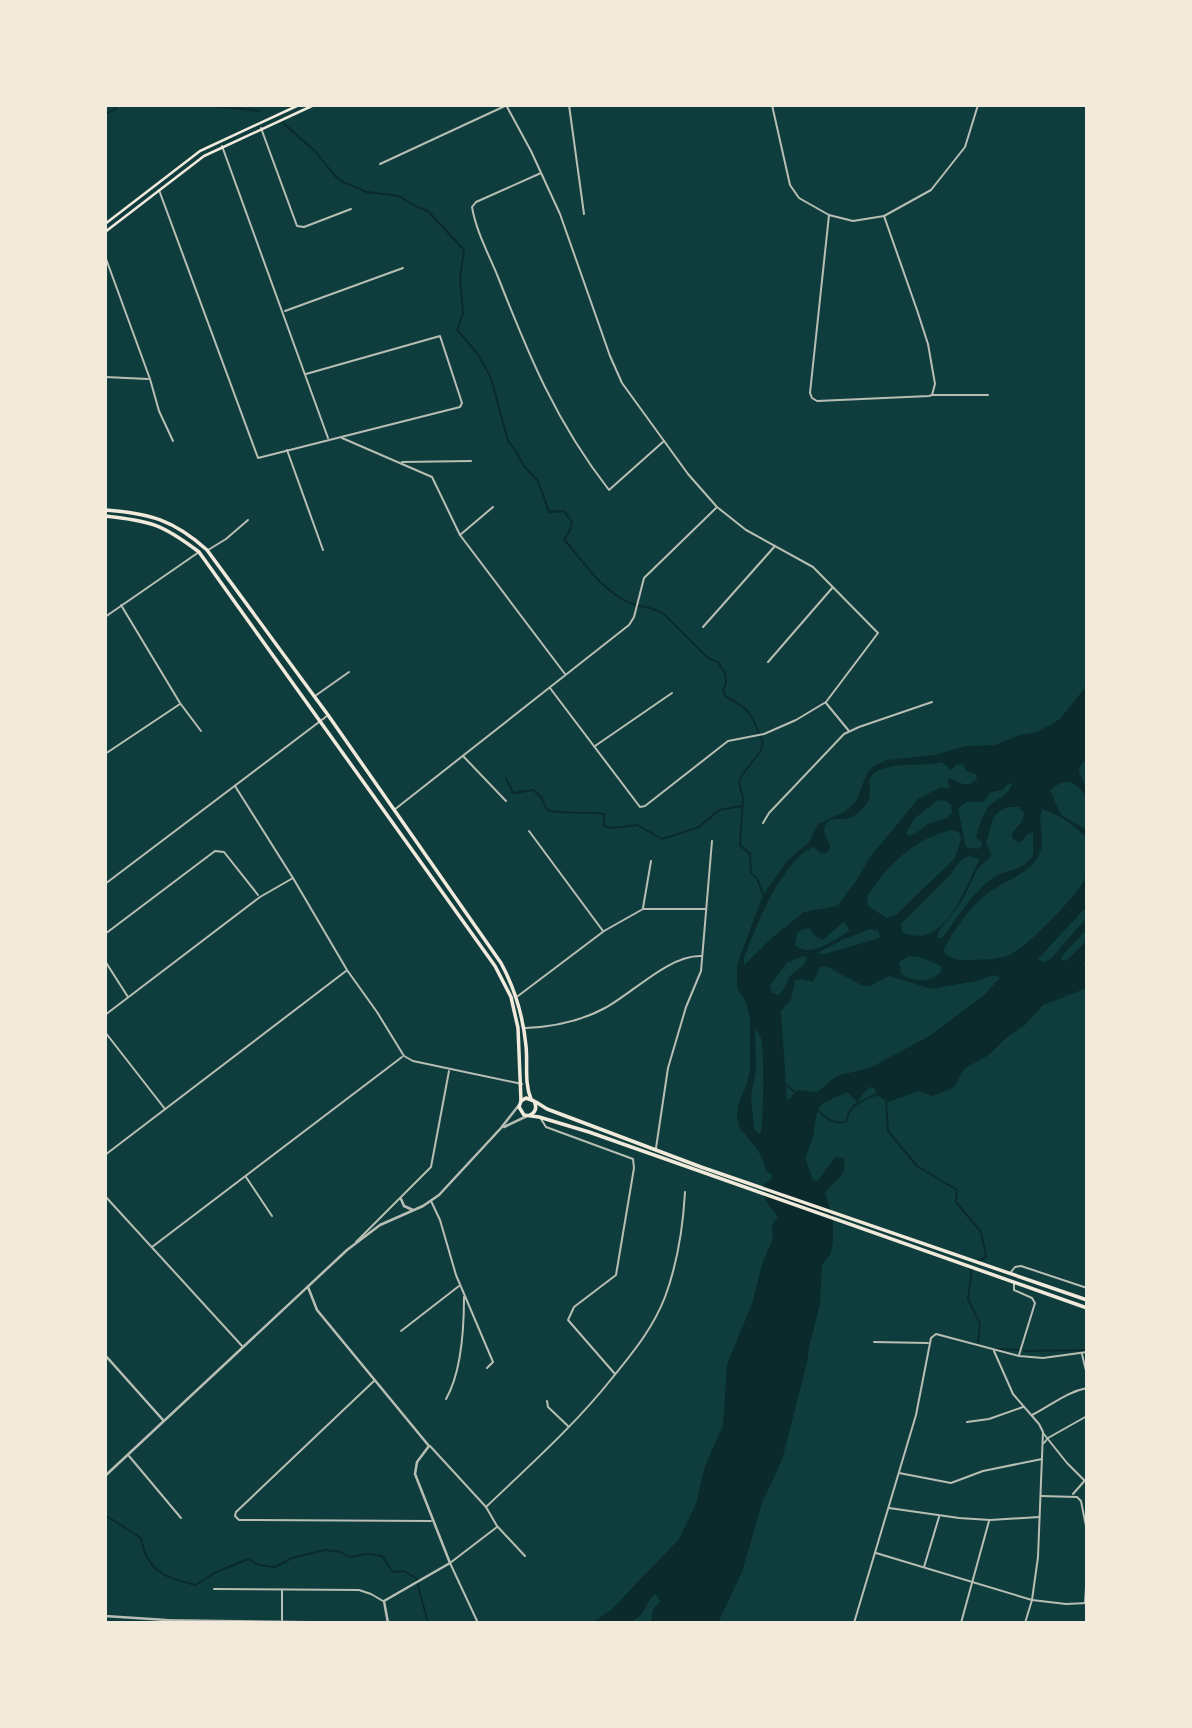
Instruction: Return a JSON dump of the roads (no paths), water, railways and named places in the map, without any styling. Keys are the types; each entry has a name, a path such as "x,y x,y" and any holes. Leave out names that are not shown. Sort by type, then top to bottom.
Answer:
{"main road":[{"path":"105,224 200,150 299,105"},
{"path":"105,232 187,167 222,146 312,105"},
{"path":"105,510 149,515 168,522 192,536 207,550 328,715 483,936 501,963 517,996 524,1028 527,1083 536,1109 528,1115"},
{"path":"105,516 148,522 165,528 199,552 477,939 495,966 510,998 518,1028 522,1084 520,1112 540,1116 860,1222 1087,1300"},
{"path":"477,939 483,936"},
{"path":"520,1103 526,1098 533,1100 547,1109 700,1169 858,1228 1087,1308"}],"street":[{"path":"380,164 506,105 560,214 622,383 688,474 717,507 746,530 813,568 878,634 826,702 796,720 764,734 724,743 645,806 640,807 550,688"},
{"path":"569,105 584,215"},
{"path":"772,105 790,186 809,206 853,221 884,216 931,190 965,147 978,105"},
{"path":"261,128 297,226 304,227 351,209"},
{"path":"222,146 328,439"},
{"path":"542,173 477,202 472,207 527,352 550,401 578,449 609,490 664,441"},
{"path":"159,189 256,455 260,458 460,407 462,399 440,337 306,374"},
{"path":"829,215 810,393 812,398 817,401 869,401 932,395 988,395"},
{"path":"884,216 928,344 935,384 932,395"},
{"path":"105,256 159,411 173,441"},
{"path":"284,312 403,268"},
{"path":"105,377 150,379"},
{"path":"341,438 432,477 460,535 566,675"},
{"path":"287,449 323,550"},
{"path":"400,463 471,461"},
{"path":"460,535 493,506"},
{"path":"394,811 629,625 634,617 644,578 717,507"},
{"path":"207,550 226,539 248,520"},
{"path":"703,627 776,545"},
{"path":"105,617 199,552"},
{"path":"768,662 833,586"},
{"path":"121,605 180,703 201,731"},
{"path":"314,697 348,672"},
{"path":"594,746 672,693"},
{"path":"826,702 849,731"},
{"path":"763,823 849,731 932,702"},
{"path":"105,754 180,703"},
{"path":"105,884 328,715"},
{"path":"464,756 506,801"},
{"path":"235,786 347,970 404,1056 413,1061 449,1070 522,1084"},
{"path":"530,831 604,931"},
{"path":"655,1150 668,1068 686,1007 698,981 712,841"},
{"path":"105,934 219,850 224,852 260,897"},
{"path":"643,909 650,861"},
{"path":"105,1015 260,897 293,878"},
{"path":"517,996 604,931 643,909 707,909"},
{"path":"524,1028 544,1027 603,1009 676,961 702,956"},
{"path":"105,961 129,998"},
{"path":"105,1155 347,970"},
{"path":"105,1032 165,1109"},
{"path":"152,1247 404,1056"},
{"path":"105,1476 432,1167 449,1070"},
{"path":"347,1250 380,1225 439,1195 502,1128 520,1103"},
{"path":"502,1128 528,1115"},
{"path":"540,1116 542,1125 546,1127 633,1159 634,1168 615,1275 575,1307 568,1321 615,1375"},
{"path":"246,1176 272,1216"},
{"path":"486,1507 595,1401 646,1337 665,1298 678,1255 685,1192"},
{"path":"105,1196 243,1347"},
{"path":"401,1199 404,1206 413,1210"},
{"path":"431,1200 464,1296 493,1362 487,1368"},
{"path":"1010,1274 1015,1267 1021,1266 1087,1289"},
{"path":"1014,1282 1014,1290 1032,1298 1035,1303 1019,1356"},
{"path":"401,1331 460,1285"},
{"path":"308,1287 317,1310 429,1446 486,1507 497,1527 525,1556"},
{"path":"446,1399 456,1377 464,1320 464,1296"},
{"path":"854,1623 916,1415 931,1338 936,1335 1019,1356 1043,1359 1087,1352"},
{"path":"874,1342 929,1343"},
{"path":"994,1350 1013,1394 1032,1415 1066,1463 1086,1480 1072,1495"},
{"path":"1082,1353 1087,1374"},
{"path":"105,1355 164,1421"},
{"path":"375,1380 236,1512 235,1516 239,1520 433,1521"},
{"path":"1032,1415 1068,1393 1087,1388"},
{"path":"547,1401 548,1407 569,1426"},
{"path":"967,1422 989,1419 1023,1407"},
{"path":"1044,1443 1048,1438 1087,1416"},
{"path":"1025,1623 1032,1600 1038,1557 1043,1432"},
{"path":"429,1446 417,1462 415,1474 450,1563 478,1623"},
{"path":"128,1455 181,1518"},
{"path":"898,1473 951,1483 983,1471 1042,1459"},
{"path":"1040,1496 1072,1495 1080,1500 1087,1531"},
{"path":"888,1507 940,1516 990,1520 1039,1517"},
{"path":"924,1567 940,1516"},
{"path":"961,1623 990,1520"},
{"path":"384,1601 450,1563 497,1527"},
{"path":"876,1553 1032,1600 1066,1604 1086,1603 1087,1572"},
{"path":"214,1589 359,1590 384,1601"},
{"path":"282,1590 282,1622"},
{"path":"105,1616 238,1623 386,1623 384,1601"}],"water":[{"path":"1087,685 1087,757 1079,768 1079,773 1087,789 1087,797 1070,782 1056,785 1050,790 1061,815 1087,830 1087,839 1066,821 1042,810 1042,844 1034,863 979,901 961,921 943,951 953,958 965,960 1010,955 1041,930 1071,899 1083,883 1087,867 1087,906 1038,959 1044,962 1051,959 1087,917 1087,929 1061,960 1066,961 1087,940 1087,958 1083,964 1087,966 1087,988 1043,1005 1025,1025 1006,1038 989,1055 964,1069 954,1087 950,1089 933,1096 919,1091 888,1102 880,1097 874,1088 869,1087 857,1102 848,1092 823,1103 817,1112 813,1137 805,1158 813,1180 818,1181 835,1157 844,1158 842,1173 825,1193 833,1217 833,1242 831,1253 822,1265 820,1304 782,1460 762,1503 742,1572 718,1623 651,1623 653,1610 660,1601 656,1594 638,1618 632,1621 619,1624 592,1623 611,1610 679,1539 696,1504 705,1466 723,1425 727,1364 752,1304 763,1261 773,1239 772,1225 778,1217 767,1202 763,1190 764,1184 772,1179 772,1175 766,1171 757,1149 739,1127 737,1116 750,1070 750,1019 746,1002 737,988 737,965 763,895 787,861 809,842 818,824 844,812 856,802 867,773 874,766 887,760 935,755 965,746 995,745 1020,735 1038,732 1060,719","holes":["942,762 951,770 956,765 963,764 966,771 976,774 977,779 969,784 962,784 948,778 949,789 941,787 918,799 870,857 837,906 804,912 744,965 744,958 763,913 781,879 803,854 814,847 820,853 827,853 830,847 824,832 827,823 832,819 851,817 866,805 870,795 871,776 875,772 897,766","1009,783 1012,784 1007,792 990,805 983,816 976,838 982,842 982,847 966,847 958,809 966,802 984,802 991,792 1003,790","938,800 947,801 951,805 952,812 948,817 930,823 908,836 906,833 915,818","1008,807 1019,807 1024,813 1023,820 1012,833 1012,838 1020,843 1033,832 1033,856 1023,865 1001,874 983,886 943,937 937,939 938,932 962,901 978,868 992,856 986,843 994,817","951,830 959,832 961,839 955,858 897,914 887,918 868,906 867,897 884,874 903,855 925,840","969,856 980,859 960,900 941,925 930,933 917,936 902,932 901,924 949,876 961,860","842,923 845,923 849,930 821,947 801,949 795,945 797,933 810,928 815,936 823,940","870,929 879,931 880,938 825,954 816,954","803,956 807,958 778,995 772,993 770,985 787,963","909,956 920,957 941,966 941,972 932,978 916,980 901,974 899,962","826,966 863,986 869,986 889,976 932,989 995,975 1000,978 985,994 931,1035 872,1067 837,1076 817,1092 798,1090 787,1101 781,1011 791,1000 795,981 802,979 813,982 820,967","755,1028 762,1043 763,1090 760,1134 754,1129 751,1096 756,1070"]}],"waterway":[{"path":"105,114 116,109 116,105"},
{"path":"166,105 260,111"},
{"path":"283,123 315,151 343,182 367,192 399,196 428,211 464,250 460,278 463,313 457,330 478,354 491,378 508,441 523,465 538,481 549,512 564,511 572,522 564,539 594,576 612,592 632,604 664,614 708,658 718,662 725,673 726,684 723,690 726,697 747,710 754,720 763,743 739,783 743,798 740,845 750,854 751,873 757,878 764,897"},
{"path":"506,778 513,793 533,790 541,797 547,810 604,814 604,826 612,828 637,825 662,839 699,827 719,810 741,806"},
{"path":"786,1085 795,1092"},
{"path":"816,1109 833,1121 846,1122 850,1111 857,1104 879,1095"},
{"path":"886,1101 888,1131 917,1166 957,1190 956,1202 981,1232 986,1257 978,1261"},
{"path":"969,1269 972,1269 968,1299 980,1324 978,1343"},
{"path":"995,1349 1019,1350"},
{"path":"1024,1351 1087,1350"},
{"path":"105,1515 141,1538 147,1558 159,1571 175,1580 196,1585 214,1573 248,1559 259,1565 275,1567 292,1558 325,1550 341,1552 349,1557 368,1554 382,1556 393,1572 404,1571 416,1578 428,1623"}]}
